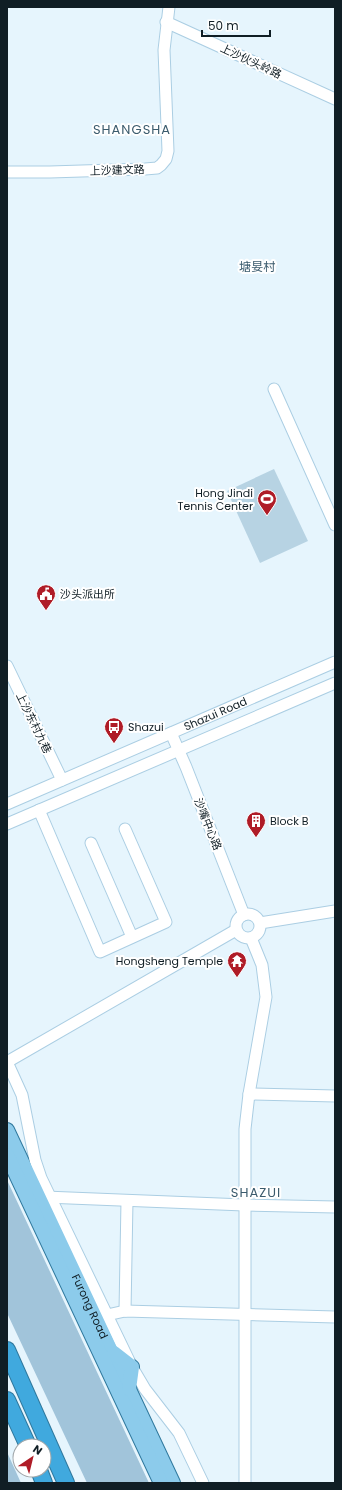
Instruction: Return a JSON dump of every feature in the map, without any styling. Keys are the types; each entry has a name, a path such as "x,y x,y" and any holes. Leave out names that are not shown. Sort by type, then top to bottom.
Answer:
{"highway":[{"path":"7,1350 66,1483"},
{"path":"7,1400 24,1438"}],"main road":[{"name":"Furong Road","path":"7,1130 44,1197 111,1351 173,1483"},
{"name":"Furong Road","path":"7,1155 161,1483"},
{"path":"111,1351 132,1367 129,1389"}],"street":[{"name":"上沙建文路","path":"7,172 145,169 161,166 166,159 169,146 164,50 166,22 169,7"},
{"name":"上沙伙头岭路","path":"166,22 335,99"},
{"path":"274,389 335,525"},
{"name":"Shazui Road","path":"7,804 335,662"},
{"name":"上沙东村九巷","path":"7,666 62,780"},
{"name":"Shazui Road","path":"7,824 335,683"},
{"name":"沙嘴中心路","path":"171,733 244,915"},
{"path":"39,810 100,952 166,922 125,829"},
{"path":"91,843 132,937"},
{"path":"260,923 335,911"},
{"path":"244,915 252,915 260,923 257,934 251,938 244,938 236,930 236,922 241,916 244,915"},
{"path":"203,1483 179,1433 151,1397 132,1367 107,1315 44,1197 36,1166 22,1095 7,1062 236,930"},
{"path":"245,1483 245,1129 266,997 262,965 251,938"},
{"path":"250,1094 335,1096"},
{"path":"44,1197 244,1206 335,1207"},
{"path":"125,1311 127,1201"},
{"path":"107,1315 125,1311 335,1317"}],"shaded area":[{"name":"Hong Jindi Tennis Center","path":"274,469 308,541 260,563 227,491"},
{"path":"7,1180 149,1483 87,1483 7,1313"},
{"path":"7,1452 12,1463 12,1478 19,1478 21,1483 7,1483"}],"place":[{"name":"Hong Jindi Tennis Center","path":"267,516"},
{"name":"沙头派出所","path":"46,611"},
{"name":"Shazui","path":"114,744"},
{"name":"Block B","path":"256,838"},
{"name":"Hongsheng Temple","path":"237,978"}],"district":[{"name":"SHANGSHA","path":"132,129"},
{"name":"塘妟村","path":"257,267"},
{"name":"SHAZUI","path":"256,1192"}]}
